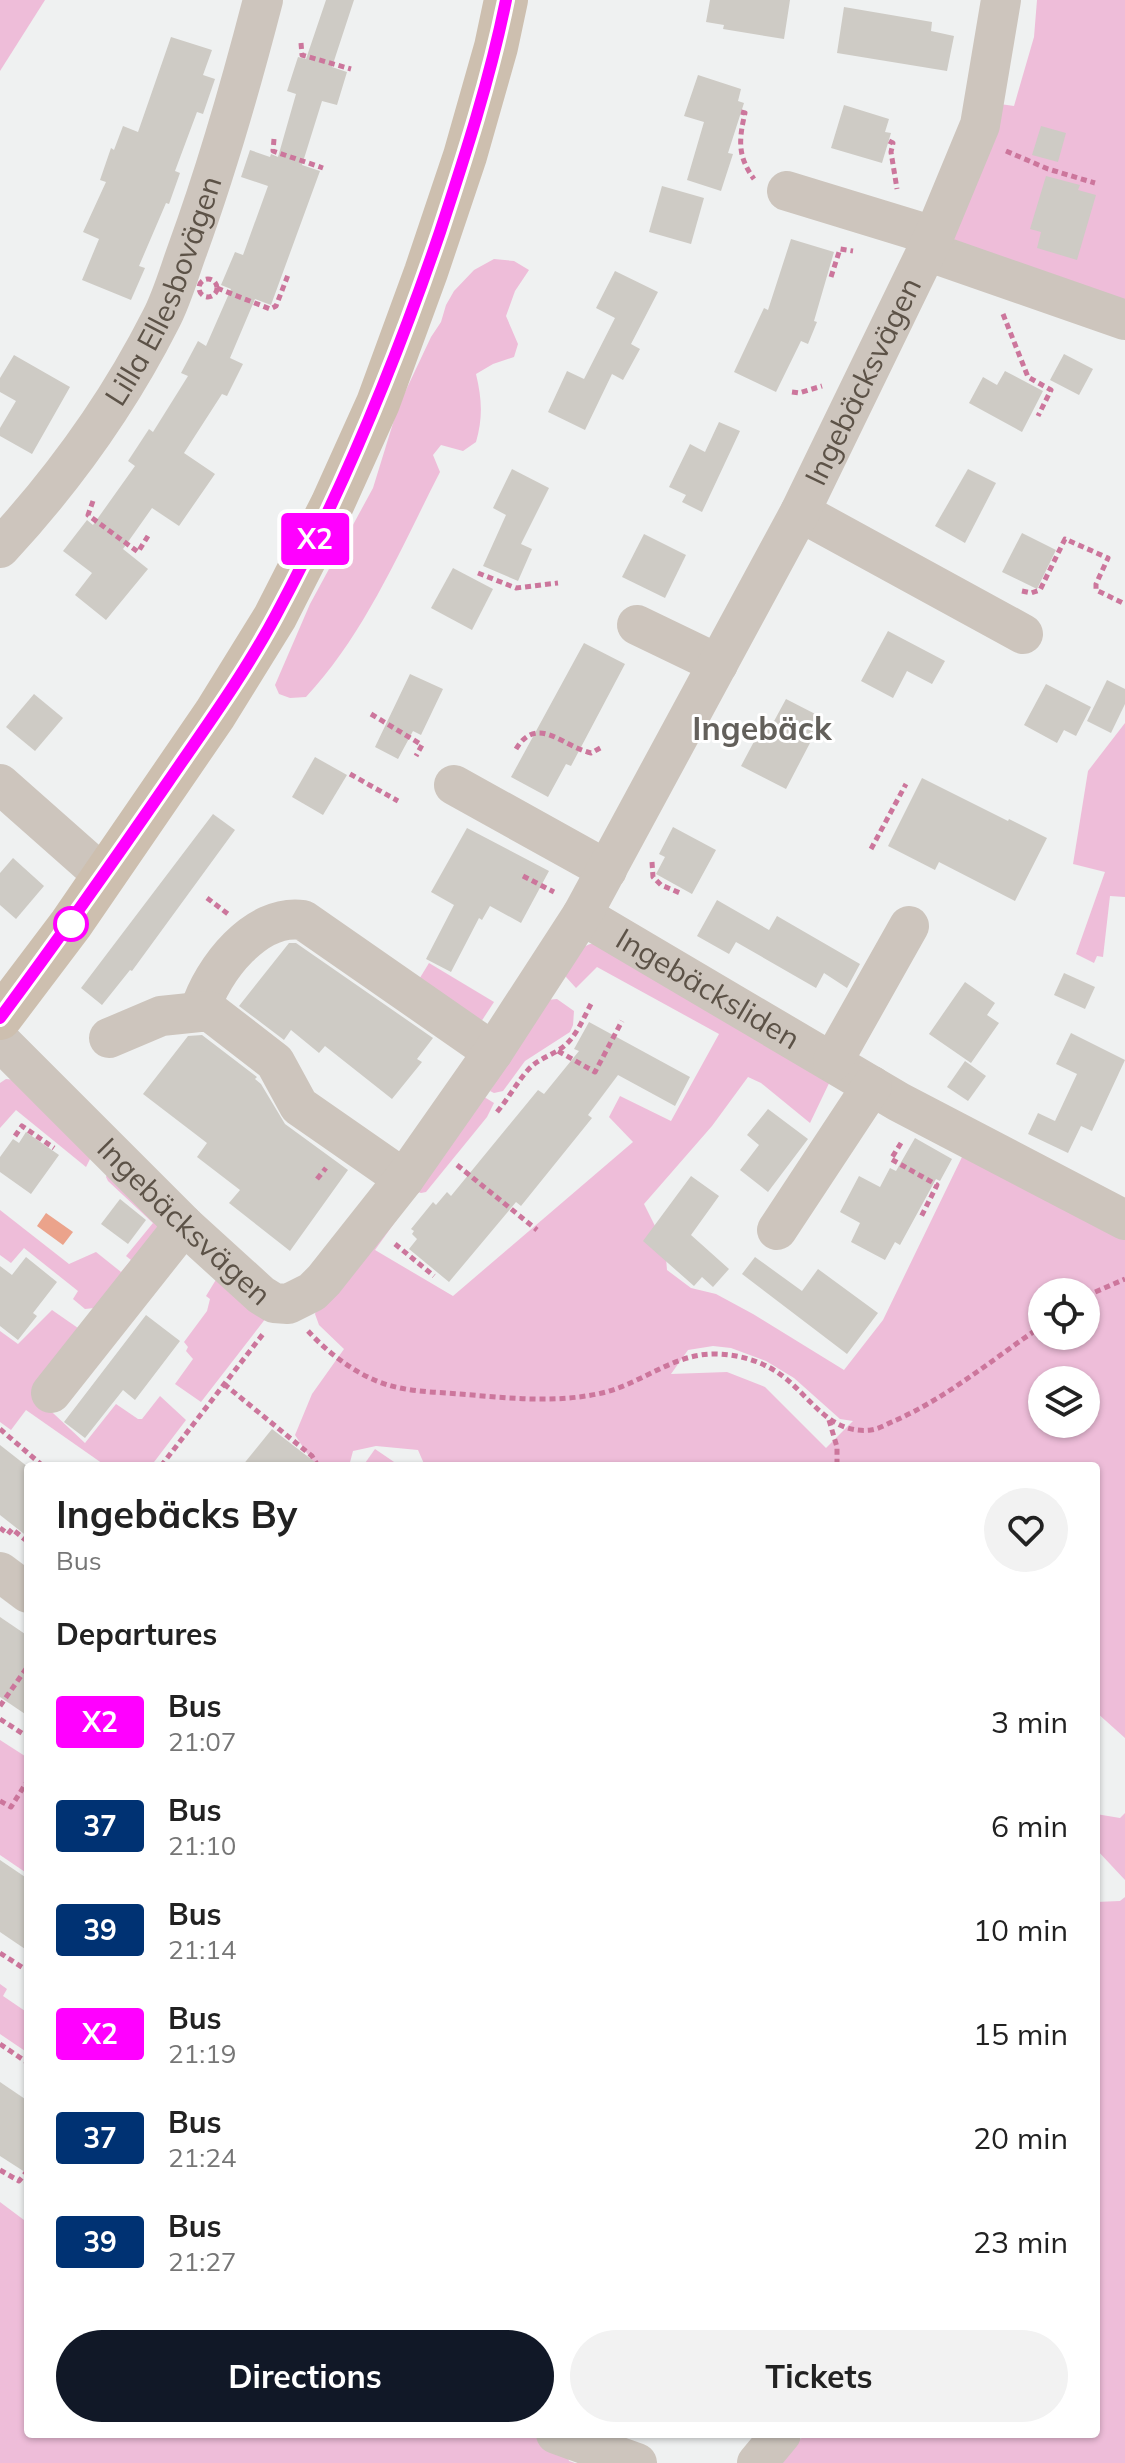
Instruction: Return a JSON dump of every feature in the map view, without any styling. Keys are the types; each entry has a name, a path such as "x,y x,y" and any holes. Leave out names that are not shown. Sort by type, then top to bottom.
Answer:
{"main road":[{"path":"0,1018 104,876 215,714 275,617 332,505 378,403 431,257 465,156 506,0"}],"street":[{"name":"Lilla Ellesbovägen","path":"0,548 85,444 121,390 163,317 229,126 263,0"},
{"name":"Ingebäcksvägen","path":"0,1041 184,1225 261,1295 274,1303 288,1304 312,1292 324,1280 404,1179 493,1052 582,915 800,512 930,243 980,125 999,0"},
{"name":"Ingebäcksvägen","path":"771,186 930,243 1125,320"},
{"name":"Ingebäcksvägen","path":"800,512 1023,634"},
{"path":"637,625 718,664"},
{"path":"0,784 104,876"},
{"path":"454,785 607,870"},
{"name":"Ingebäcksliden","path":"582,915 904,1105 1125,1220"},
{"path":"205,1011 213,979 249,938 262,929 292,918 303,920 493,1052"},
{"name":"Ingebäcksliden","path":"833,1061 909,926"},
{"path":"109,1038 161,1016 205,1011 275,1062 299,1106 404,1179"},
{"path":"777,1230 872,1086"},
{"path":"51,1393 184,1225"},
{"path":"0,1572 24,1590"},
{"path":"567,2438 637,2463"},
{"path":"757,2463 778,2438"}],"path":[{"path":"301,43 302,55 351,69"},
{"path":"741,112 745,113 738,144 744,166 771,186"},
{"path":"980,125 1008,153 1095,183"},
{"path":"274,139 273,151 323,168"},
{"path":"889,141 893,143 891,152 898,201"},
{"path":"831,277 840,249 856,251"},
{"path":"217,288 270,309 276,306 288,275"},
{"path":"999,306 1028,377 1051,390 1038,416"},
{"path":"93,501 88,515 138,552 148,536"},
{"path":"1014,589 1031,593 1040,590 1065,539 1108,558 1096,590 1125,604"},
{"path":"478,573 516,588 558,583"},
{"path":"371,714 422,745 416,756"},
{"path":"516,749 522,738 533,732 543,732 591,753 602,747"},
{"path":"350,774 398,801"},
{"path":"871,849 906,784"},
{"path":"557,1050 595,1072 622,1021"},
{"path":"901,1143 891,1159 937,1185 920,1219"},
{"path":"453,1162 537,1230"},
{"path":"401,1231 393,1242 434,1276"},
{"path":"1100,1290 1125,1279"},
{"path":"164,1462 288,1304 301,1315 309,1332 329,1352 385,1385 412,1391 530,1399 575,1397 632,1384 692,1355 721,1354 761,1363 779,1373 844,1429 873,1430 920,1410 1028,1336"},
{"path":"224,1384 316,1462"},
{"path":"829,1419 837,1447 837,1462"},
{"path":"0,1429 38,1462"},
{"path":"0,1528 8,1534 12,1529 24,1539"},
{"path":"0,1706 24,1672"},
{"path":"0,1719 24,1734"},
{"path":"0,1801 11,1807 24,1786"},
{"path":"0,1953 24,1968"},
{"path":"0,2044 24,2060"},
{"path":"0,2170 19,2181 24,2175"}],"shaded area":[{"path":"0,0 45,0 0,71"},
{"path":"1037,0 1125,0 1125,310 974,262 949,237 993,103 1014,106 1034,37"},
{"path":"494,259 514,261 529,270 515,291 506,316 518,344 514,357 476,374 481,408 476,442 463,451 441,445 433,455 440,472 380,589 346,646 306,697 290,698 279,694 275,685 310,604 373,488 398,407 441,322 446,305 454,291 474,270"},
{"path":"1125,723 1125,897 1110,896 1103,957 1097,956 1094,963 1076,954 1105,872 1073,864 1088,771"},
{"path":"590,944 603,944 833,1075 810,1123 761,1083 748,1077 712,1126 644,1204 665,1246 667,1270 691,1288 716,1294 753,1314 844,1370 883,1320 962,1157 1125,1227 1125,1738 1100,1716 1100,1462 423,1462 418,1450 376,1446 353,1451 350,1462 313,1462 295,1435 312,1394 344,1349 319,1325 315,1314 317,1308 408,1204 375,1250 453,1296 633,1142 609,1117 620,1096 671,1121 719,1034 597,967 576,988 566,977 566,966 579,949","holes":["713,1346 731,1348 766,1361 794,1378 840,1419 853,1421 826,1448 765,1387 727,1372 671,1374 688,1350"]},
{"path":"429,963 494,1002 477,1028 415,986"},
{"path":"557,999 574,1011 570,1032 525,1061 503,1091 490,1091 547,1000"},
{"path":"6,1079 16,1080 92,1155 86,1167 16,1110 0,1128 0,1083"},
{"path":"481,1095 494,1103 487,1117 426,1192 412,1190"},
{"path":"108,1171 161,1224 113,1306 85,1309 73,1299 78,1291 24,1248 11,1263 0,1255 0,1210 69,1264 96,1252 121,1272 131,1260 126,1256 153,1223 108,1181"},
{"path":"46,1213 73,1232 63,1245 37,1226"},
{"path":"217,1278 266,1318 201,1402 175,1384 193,1359 186,1351 188,1347 184,1342 207,1311 210,1299 206,1296"},
{"path":"52,1310 88,1335 38,1399 85,1443 116,1404 142,1419 160,1396 186,1420 154,1462 100,1462 26,1410 11,1430 0,1422 0,1331 18,1344"},
{"path":"375,1449 394,1462 366,1462"},
{"path":"0,1740 24,1755 24,1871 0,1855"},
{"path":"1125,1813 1125,1880 1100,1853 1100,1815 1120,1818"},
{"path":"1125,1897 1125,2463 779,2463 801,2438 1100,2438 1100,1902 1120,1901"},
{"path":"0,1984 7,1989 3,1996 24,2010 24,2050 0,2034"},
{"path":"0,2202 24,2220 24,2438 563,2438 569,2461 575,2463 0,2463"}],"building":[{"path":"326,0 354,0 332,67 347,72 337,105 322,101 302,165 320,171 271,305 255,299 230,358 243,364 227,396 222,394 184,453 215,474 179,526 152,508 123,549 148,569 106,620 75,595 92,573 63,551 87,520 93,525 135,466 128,461 149,429 153,432 188,376 181,373 198,341 206,346 231,289 221,285 235,252 243,255 268,186 241,177 250,150 278,157 296,94 287,91 298,57 306,59"},
{"path":"710,0 790,0 784,39 723,29 724,25 706,22"},
{"path":"844,7 932,22 931,31 954,36 947,71 837,53"},
{"path":"171,37 212,50 203,75 215,79 203,114 197,112 175,171 180,173 169,204 166,203 139,266 145,268 131,300 82,280 99,239 83,232 106,182 100,180 111,148 114,150 123,126 138,132"},
{"path":"698,75 741,89 738,101 744,103 728,153 733,154 721,191 687,180 704,122 684,116"},
{"path":"844,105 889,119 885,132 891,133 882,163 831,148"},
{"path":"1041,126 1066,133 1058,162 1032,155"},
{"path":"1046,176 1080,185 1078,190 1096,195 1077,260 1037,248 1041,232 1030,229"},
{"path":"662,186 704,198 691,244 649,232"},
{"path":"791,239 834,252 814,321 817,322 808,344 801,341 776,392 734,372 764,308 768,310"},
{"path":"615,271 658,292 631,344 640,349 623,380 612,374 585,430 548,412 567,371 584,379 615,318 596,308"},
{"path":"1064,354 1093,369 1079,395 1050,380"},
{"path":"14,355 70,387 32,454 0,436 0,428 16,401 0,392 0,378"},
{"path":"1005,371 1043,391 1022,432 969,403 983,377 997,385"},
{"path":"719,422 740,431 702,512 682,502 686,495 669,487 690,444 705,452"},
{"path":"512,469 549,488 521,544 532,549 518,581 483,566 506,515 493,508"},
{"path":"968,469 996,483 965,543 935,526"},
{"path":"1022,533 1056,550 1037,589 1002,572"},
{"path":"644,534 686,555 665,598 622,577"},
{"path":"453,568 493,589 472,630 431,608"},
{"path":"888,631 945,661 932,684 907,671 893,698 861,681"},
{"path":"584,643 625,664 571,766 566,764 548,797 511,777"},
{"path":"410,674 443,689 421,735 413,731 398,759 375,747"},
{"path":"1107,680 1125,689 1125,704 1111,733 1087,721"},
{"path":"1046,684 1091,707 1076,736 1064,730 1057,743 1024,725"},
{"path":"34,694 63,718 35,751 6,727"},
{"path":"786,699 823,718 786,789 741,766 766,719 773,723"},
{"path":"315,757 347,775 323,815 292,797"},
{"path":"922,778 1047,838 1015,901 939,862 935,870 888,846"},
{"path":"213,814 235,830 132,971 102,1005 81,988"},
{"path":"673,827 716,850 692,894 656,874 665,857 659,854"},
{"path":"467,828 549,871 521,923 490,906 482,920 479,918 451,972 426,959 454,905 431,892"},
{"path":"13,858 44,886 16,919 0,905 0,873"},
{"path":"717,900 769,930 777,916 860,964 847,988 824,973 816,988 736,942 729,954 697,936"},
{"path":"289,943 296,943 433,1038 417,1059 422,1062 392,1099 325,1046 319,1053 291,1030 284,1040 239,1006"},
{"path":"1064,973 1095,987 1085,1009 1054,995"},
{"path":"965,982 995,1003 987,1015 999,1023 971,1063 929,1034"},
{"path":"589,1022 690,1077 675,1106 618,1075 588,1115 592,1118 521,1206 516,1202 449,1282 409,1249 417,1239 411,1229 433,1202 436,1205 447,1192 451,1196 538,1090 544,1094 579,1051 574,1049"},
{"path":"1071,1033 1125,1060 1092,1131 1081,1126 1068,1153 1028,1134 1038,1113 1055,1121 1077,1074 1056,1064"},
{"path":"202,1035 257,1077 255,1079 285,1124 348,1170 290,1251 229,1203 240,1190 197,1157 207,1143 143,1094 188,1036"},
{"path":"965,1061 986,1076 968,1101 947,1087"},
{"path":"768,1109 808,1139 768,1192 740,1170 759,1145 747,1135"},
{"path":"26,1132 59,1155 31,1194 0,1172 0,1157 13,1139 19,1143"},
{"path":"915,1138 952,1159 940,1181 936,1179 900,1245 895,1242 885,1260 851,1242 860,1223 840,1212 859,1176 880,1187 890,1168 896,1171"},
{"path":"691,1176 719,1196 691,1235 729,1269 713,1287 702,1277 694,1286 643,1241"},
{"path":"120,1199 146,1220 128,1244 101,1224"},
{"path":"26,1257 57,1282 33,1313 37,1316 18,1340 0,1326 0,1266 12,1275"},
{"path":"755,1257 802,1291 818,1269 878,1313 847,1354 742,1274"},
{"path":"146,1315 180,1341 135,1400 123,1390 85,1438 64,1422"},
{"path":"272,1429 315,1462 245,1462"},
{"path":"0,1445 24,1464 24,1534 0,1515"},
{"path":"0,1617 24,1633 24,1713 0,1697"},
{"path":"0,1860 24,1876 24,1948 0,1932"},
{"path":"0,2082 24,2098 24,2171 0,2156"}],"bus line":[{"name":"X2","path":"0,1018 71,924 215,714 275,617 332,505 378,403 426,272 465,156 506,0"}],"district":[{"name":"Ingebäck","path":"762,729"}]}
